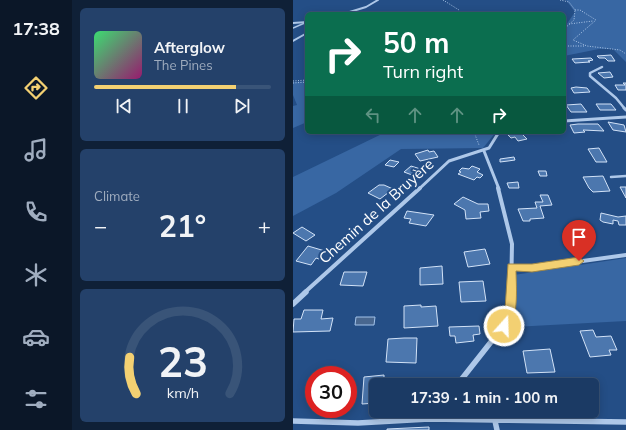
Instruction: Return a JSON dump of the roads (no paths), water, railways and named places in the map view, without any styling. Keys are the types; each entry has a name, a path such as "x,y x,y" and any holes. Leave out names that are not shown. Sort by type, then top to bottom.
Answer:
{"street":[{"path":"350,12 370,6 378,0"},
{"path":"293,23 305,22"},
{"path":"293,41 305,34"},
{"path":"602,67 590,73 590,76 616,98 626,110"},
{"path":"566,121 626,117"},
{"path":"462,378 508,319 511,266 510,235 497,182 484,151 489,148 498,134"},
{"name":"Chemin de la Bruyère","path":"293,304 449,161 484,151"},
{"path":"511,266 532,268 626,255"},
{"path":"293,421 358,423 429,420 626,422"},
{"path":"495,421 497,430"}],"lane":[{"path":"293,28 305,23"},
{"path":"611,177 626,176"}]}
